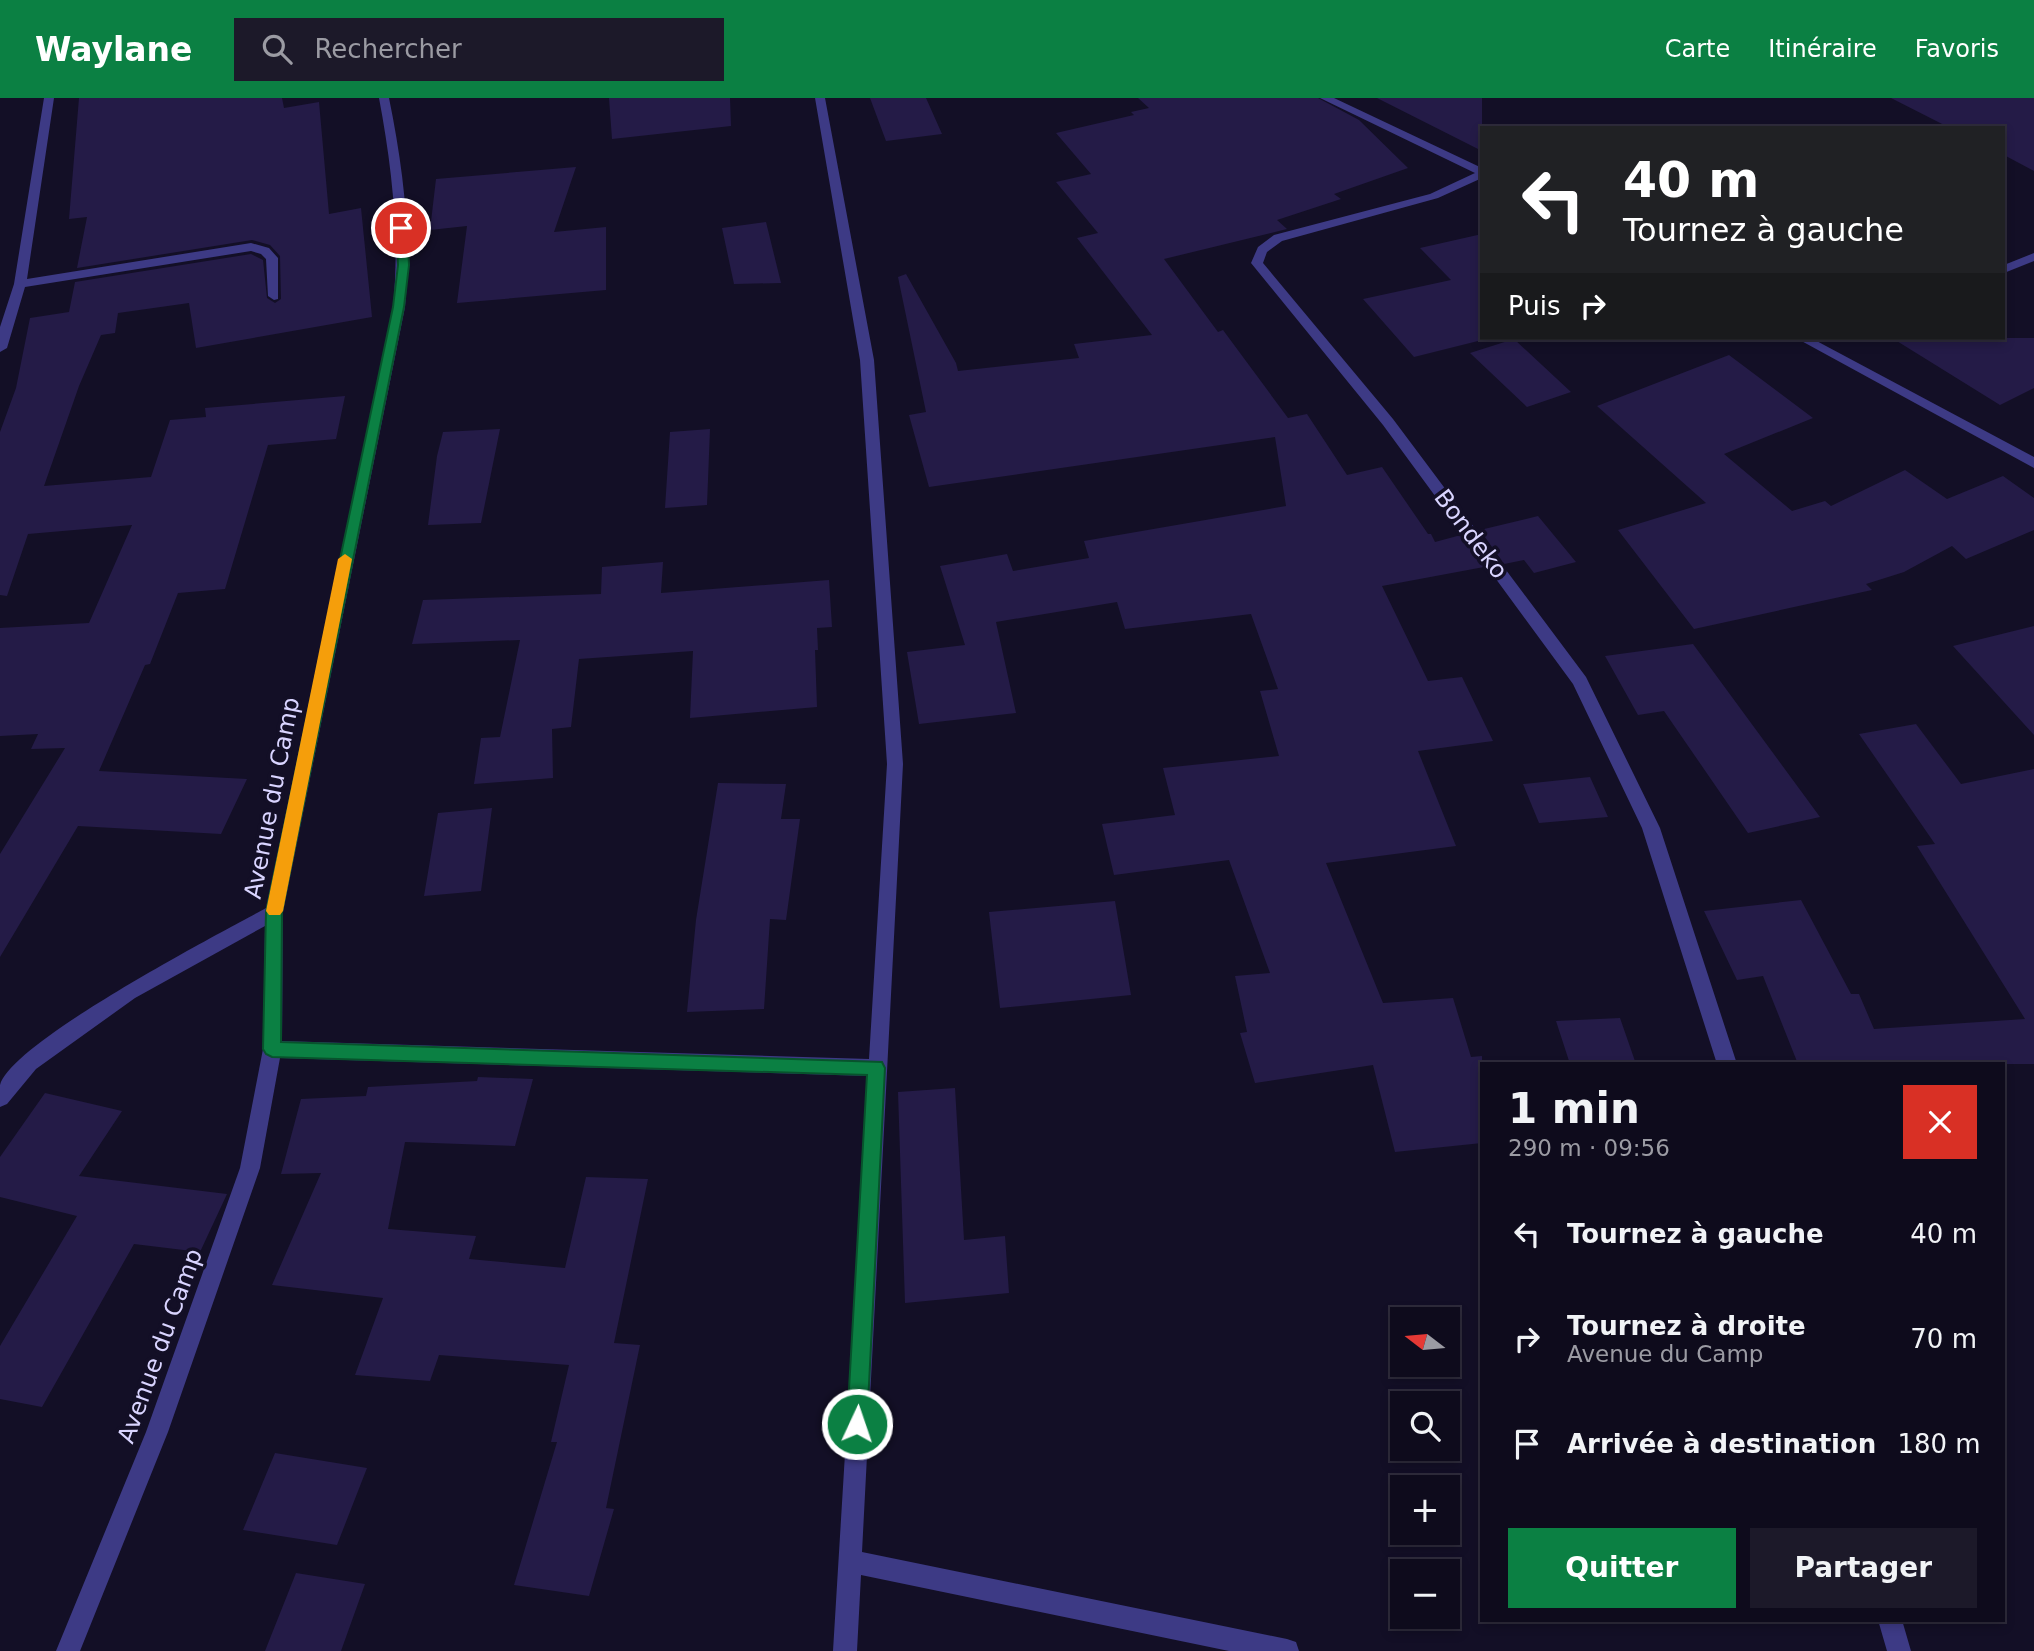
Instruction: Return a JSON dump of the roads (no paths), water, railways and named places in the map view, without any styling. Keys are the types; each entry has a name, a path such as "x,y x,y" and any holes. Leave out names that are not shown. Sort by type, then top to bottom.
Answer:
{"street":[{"path":"0,348 20,284 49,98"},
{"name":"Avenue du Camp","path":"68,1651 157,1432 250,1168 272,1049 274,912 399,307 403,265 401,228 391,128 384,98"},
{"path":"820,98 867,360 895,764 845,1651"},
{"path":"1325,98 1480,172"},
{"name":"Bondeko","path":"1480,174 1434,196 1278,238 1262,250 1257,263 1388,422 1580,681 1651,828 1726,1062"},
{"path":"20,284 251,247 265,251 272,258 274,296"},
{"path":"2005,269 2034,257"},
{"path":"1806,340 2034,463"},
{"path":"1816,345 1830,340"},
{"path":"0,1098 29,1063 128,992 274,912"},
{"path":"272,1049 876,1068"},
{"path":"849,1561 1287,1651"},
{"path":"1891,1622 1899,1651"}]}
